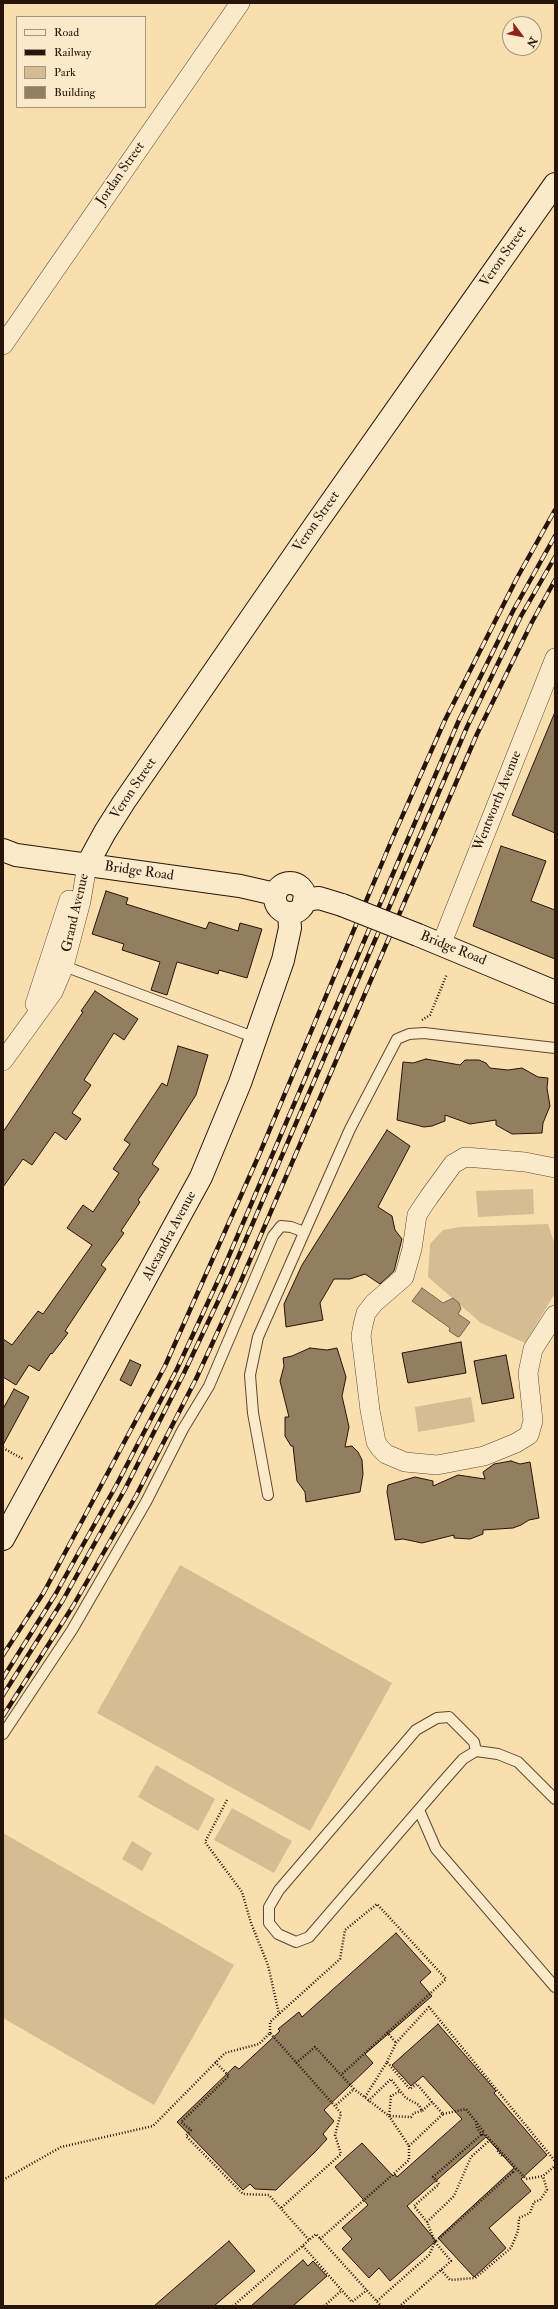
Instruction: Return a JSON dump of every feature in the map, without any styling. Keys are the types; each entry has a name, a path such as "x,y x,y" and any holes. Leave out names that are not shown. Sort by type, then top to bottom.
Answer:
{"street":[{"name":"Jordan Street","path":"3,345 240,3"},
{"name":"Veron Street","path":"87,866 105,832 124,802 314,525 555,184"},
{"name":"Wentworth Avenue","path":"441,945 547,698 555,658"},
{"name":"Bridge Road","path":"3,850 16,855 87,866 240,886 275,894 278,907 297,907 319,898 342,905 418,935 555,992"},
{"name":"Grand Avenue","path":"3,1062 27,1026 54,992 64,966 81,902 87,866"},
{"name":"Grand Avenue","path":"27,1026 40,992 71,894 87,866"},
{"name":"Alexandra Avenue","path":"3,1539 201,1177 221,1132 256,1038 283,960 290,928 297,907"},
{"path":"555,1168 525,1162 465,1157 453,1164 417,1216 412,1249 404,1277 374,1303 366,1313 361,1336 370,1410 376,1442 380,1448 386,1454 405,1462 437,1465 484,1456 516,1443 529,1435 533,1421 528,1373 533,1349 555,1315"}],"lane":[{"path":"64,966 256,1038"},
{"path":"268,1495 253,1413 250,1375 258,1337 350,1129 397,1039 415,1033 449,1035 555,1048"},
{"path":"3,1734 72,1630 146,1502 183,1429 209,1386 273,1236 281,1226 291,1227 304,1232"},
{"path":"476,1751 474,1742 449,1717 437,1718 416,1730 279,1890 269,1907 269,1923 278,1934 296,1942 309,1937 463,1759 476,1751 498,1754 518,1762 555,1799"},
{"path":"419,1810 436,1849 555,1987"}],"path":[{"path":"415,1033 423,1019 430,1015 447,974"},
{"path":"3,1448 23,1459"},
{"path":"227,1800 205,1842 242,1892 251,1924 268,1965 279,2015"},
{"path":"281,2208 341,2154 335,2135 341,2114 270,2033 270,2022 340,1959 345,1930 377,1904 446,1979 341,2075"},
{"path":"364,2097 387,2062 396,2043 429,2007 555,2161"},
{"path":"387,2032 396,2043"},
{"path":"3,2180 61,2147 153,2126 225,2053 259,2044 270,2033"},
{"path":"296,2063 315,2047 354,2089 389,2116 410,2146 409,2160 320,2239"},
{"path":"215,2062 229,2076 181,2122 191,2130 186,2136 243,2194 269,2194 309,2240"},
{"path":"387,2062 410,2089 417,2084 443,2114"},
{"path":"368,2101 391,2079 406,2098 419,2105 422,2111"},
{"path":"335,2106 354,2089"},
{"path":"389,2116 391,2096 400,2091"},
{"path":"389,2116 411,2117 414,2113 422,2111 432,2102"},
{"path":"377,2301 429,2255 435,2242 517,2168 483,2133 466,2109 443,2114 410,2146"},
{"path":"476,2122 477,2128 499,2149 526,2179 543,2176 555,2166"},
{"path":"400,2306 451,2261 435,2242 427,2222 414,2206 440,2184 433,2177 483,2133"},
{"path":"427,2222 454,2196 471,2157 490,2140"},
{"path":"441,2270 450,2280 475,2278 511,2248 518,2231 519,2218 530,2213 534,2202 540,2200 547,2190 543,2176"},
{"path":"233,2306 316,2234 381,2306"},
{"path":"303,2246 352,2302 367,2290"},
{"path":"324,2306 342,2290"}],"green space":[{"path":"533,1189 534,1214 478,1217 476,1191"},
{"path":"548,1224 555,1245 554,1295 525,1343 481,1323 428,1277 430,1244 443,1230 460,1227"},
{"path":"471,1397 475,1422 418,1432 415,1407"},
{"path":"180,1565 392,1683 310,1831 97,1713"},
{"path":"156,1765 215,1799 198,1831 138,1797"},
{"path":"232,1808 292,1841 274,1873 214,1840"},
{"path":"3,1833 234,1965 154,2105 3,2018"},
{"path":"132,1841 152,1853 142,1871 122,1859"}],"shaded area":[{"path":"422,1288 443,1303 453,1298 459,1303 461,1309 458,1314 470,1322 460,1336 458,1337 449,1331 450,1328 412,1301"}],"building":[{"path":"555,712 555,833 512,815"},
{"path":"501,846 546,861 531,901 555,910 555,959 473,926"},
{"path":"106,891 128,898 126,904 206,929 209,922 238,931 240,923 262,929 247,978 219,970 218,974 177,962 167,995 151,990 160,962 122,950 124,944 92,934"},
{"path":"95,991 138,1019 124,1040 114,1033 84,1080 91,1085 72,1113 81,1119 66,1140 55,1132 32,1165 23,1159 3,1187 3,1132 83,1012 81,1011"},
{"path":"178,1046 208,1055 196,1095 152,1164 159,1169 138,1200 140,1202 121,1231 124,1233 101,1265 106,1269 65,1331 68,1333 52,1354 51,1353 39,1371 29,1365 16,1385 3,1377 3,1339 12,1345 38,1311 43,1314 92,1245 67,1228 83,1205 93,1212 119,1173 113,1169 130,1144 124,1140 162,1083 167,1086"},
{"path":"426,1059 460,1065 465,1060 479,1060 486,1063 490,1068 508,1070 522,1068 538,1077 548,1078 547,1088 550,1106 543,1123 542,1133 512,1134 496,1125 496,1120 470,1124 445,1115 445,1121 432,1126 424,1127 397,1120 403,1062 413,1063"},
{"path":"387,1130 410,1146 378,1207 392,1216 395,1230 402,1239 394,1271 380,1284 365,1274 350,1279 334,1279 320,1303 323,1320 286,1327 284,1304 302,1265"},
{"path":"461,1342 466,1373 408,1383 402,1353"},
{"path":"310,1348 327,1350 337,1348 346,1377 342,1396 349,1427 345,1447 352,1446 358,1452 362,1460 363,1474 360,1492 306,1502 305,1492 297,1481 293,1446 291,1446 285,1436 285,1417 289,1417 280,1381 284,1366 283,1358 292,1356"},
{"path":"506,1355 514,1398 482,1404 474,1361"},
{"path":"130,1360 141,1365 131,1386 120,1380"},
{"path":"14,1389 29,1397 3,1445 3,1409"},
{"path":"511,1461 520,1464 530,1462 539,1518 529,1520 513,1528 483,1530 483,1534 470,1539 454,1538 454,1535 422,1543 403,1539 395,1540 387,1492 388,1485 415,1477 433,1481 433,1486 458,1475 485,1479 483,1472 494,1464"},
{"path":"396,1933 431,1972 420,1982 432,1996 365,2054 373,2063 324,2110 334,2121 323,2134 327,2139 317,2150 276,2190 255,2189 250,2184 243,2190 177,2122 235,2066 239,2069 280,2031 278,2029 299,2012 302,2017"},
{"path":"438,2024 496,2091 494,2093 547,2155 521,2179 531,2191 489,2228 506,2248 474,2277 438,2238 514,2168 486,2137 407,2206 436,2241 390,2281 379,2268 369,2278 342,2249 352,2239 342,2228 368,2205 335,2167 362,2143 393,2176 395,2174 397,2177 462,2119 423,2076 411,2086 392,2065"},
{"path":"229,2241 255,2271 214,2306 154,2306"},
{"path":"303,2260 308,2266 313,2261 327,2276 293,2306 251,2306"}],"railway":[{"path":"3,1655 44,1592 165,1366 259,1155 393,837 445,720 517,578 555,510"},
{"path":"3,1678 55,1595 117,1484 177,1369 222,1272 459,720 513,611 555,536"},
{"path":"3,1695 63,1600 125,1489 184,1373 230,1276 467,727 521,616 555,557"},
{"path":"3,1716 73,1606 136,1496 196,1379 241,1281 477,734 532,622 555,580"}]}
